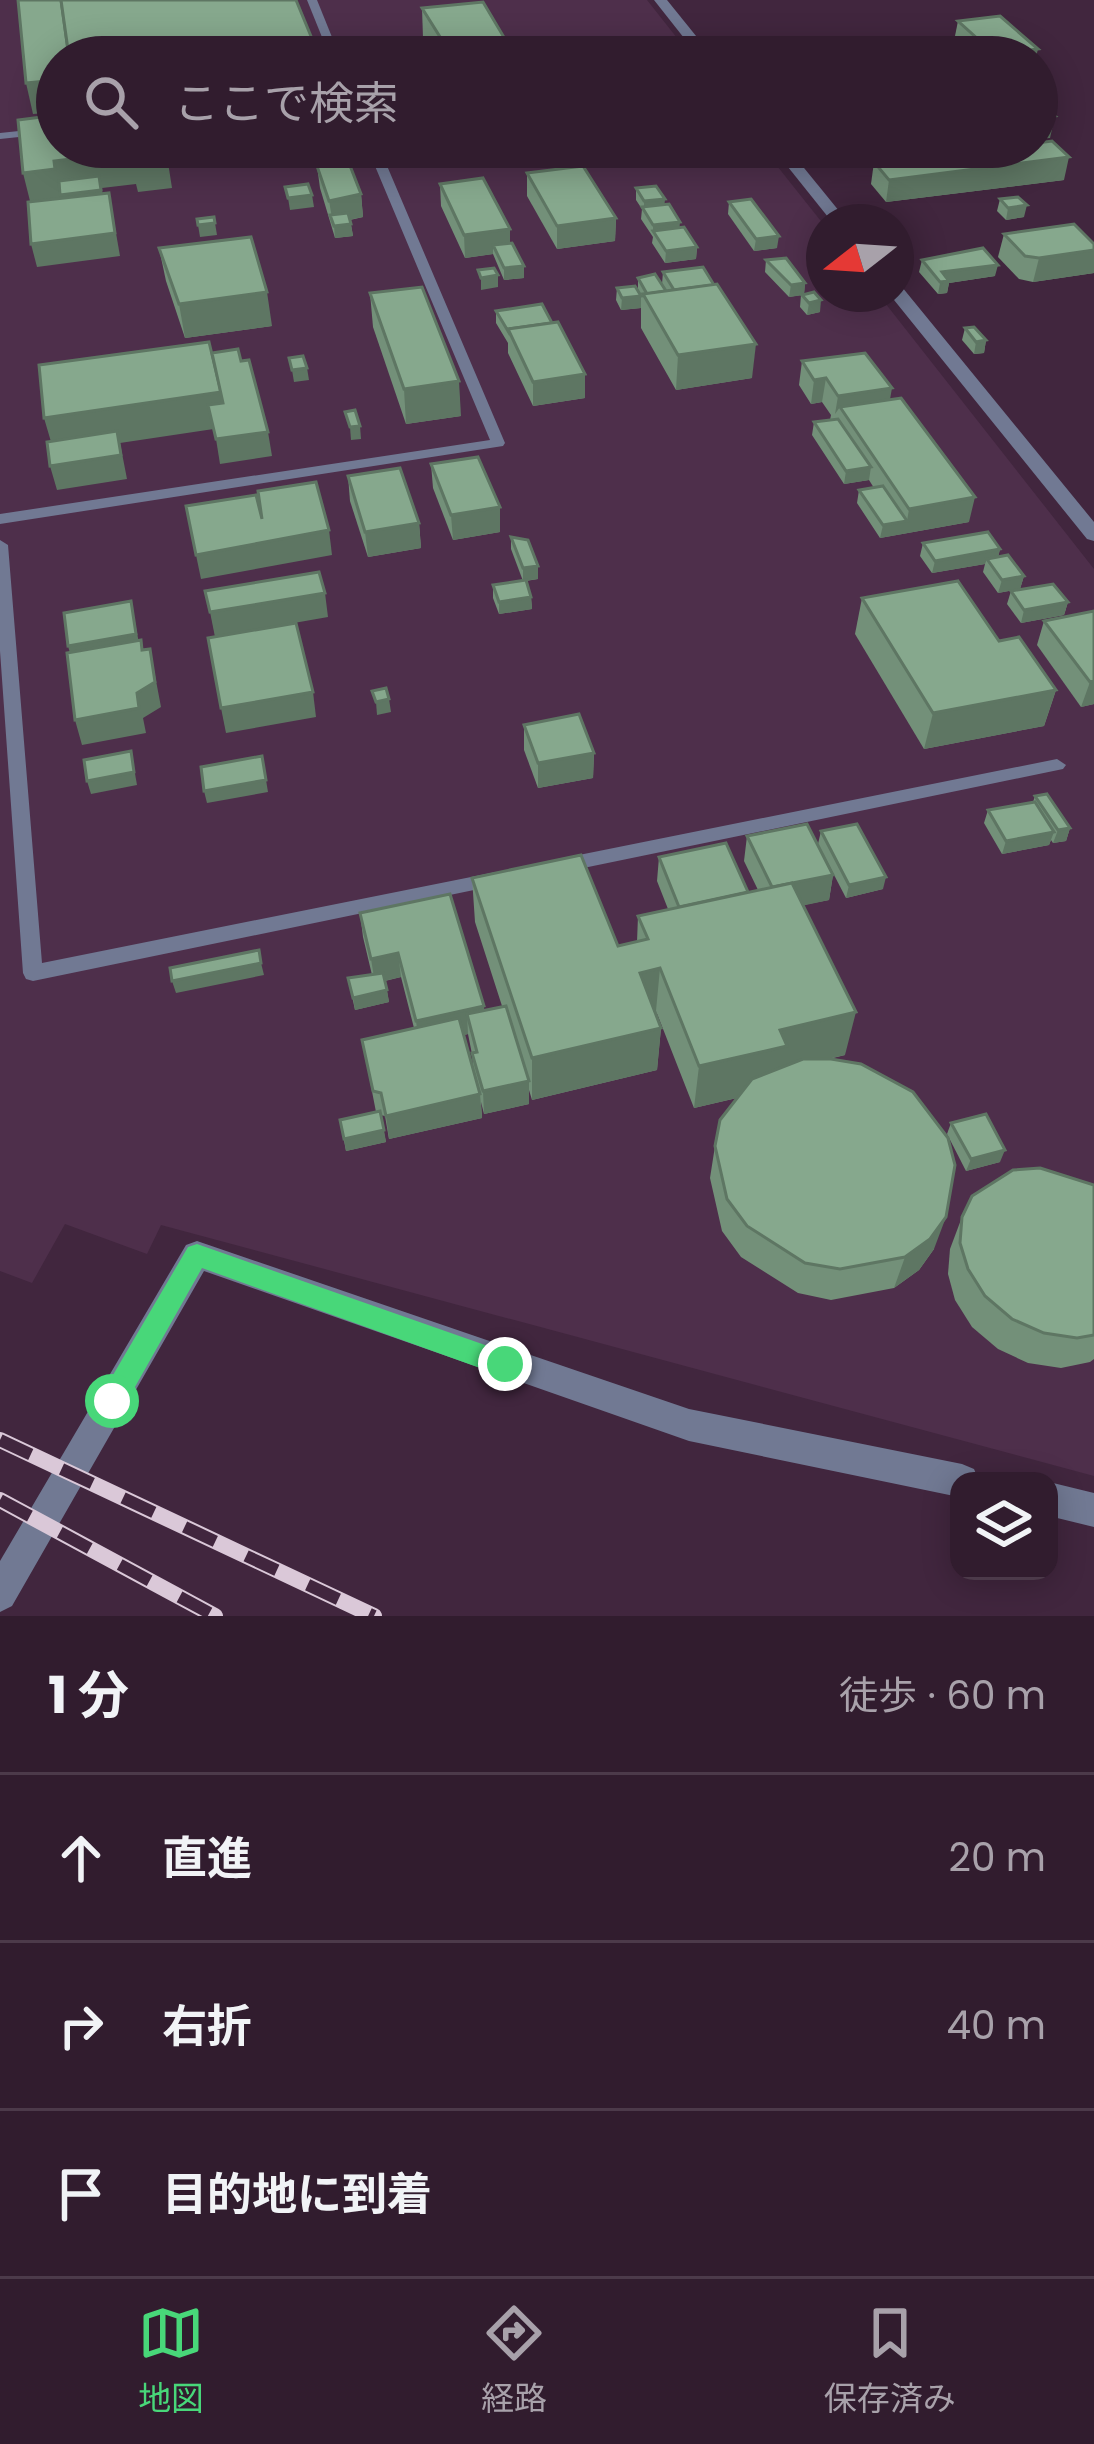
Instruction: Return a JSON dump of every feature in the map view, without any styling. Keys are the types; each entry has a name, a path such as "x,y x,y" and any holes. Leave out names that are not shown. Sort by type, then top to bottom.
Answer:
{"street":[{"path":"660,0 689,36"},
{"path":"796,168 825,204"},
{"path":"913,312 1094,536"},
{"path":"0,1594 197,1255 688,1425 950,1479"},
{"path":"1058,1501 1094,1510"}],"lane":[{"path":"312,0 327,36"},
{"path":"0,136 36,132"},
{"path":"0,519 498,442 382,168"},
{"path":"0,545 33,973 522,873"},
{"path":"545,869 1057,765"}],"shaded area":[{"path":"0,0 647,0 675,36 36,36 36,168 779,168 807,204 806,312 892,312 1094,569 1094,1476 161,1225 147,1254 65,1224 32,1283 0,1271"}],"building":[{"path":"18,0 61,0 66,36 36,36 36,82 26,83"},
{"path":"61,0 296,0 311,36 66,36"},
{"path":"483,2 503,36 440,36 422,8"},
{"path":"1000,16 1023,36 975,36 958,21"},
{"path":"36,118 36,168 55,169 23,173 18,120"},
{"path":"318,168 351,168 361,194 329,201"},
{"path":"584,168 616,218 557,226 527,173"},
{"path":"879,168 983,168 889,180"},
{"path":"99,176 101,190 60,195 59,181"},
{"path":"483,178 510,229 464,235 440,184"},
{"path":"308,184 312,195 288,198 285,187"},
{"path":"656,186 665,199 644,201 636,188"},
{"path":"109,193 115,233 31,244 28,202"},
{"path":"1018,197 1027,205 1008,208 1000,199"},
{"path":"751,199 779,236 756,239 729,202"},
{"path":"669,204 680,222 653,225 642,207"},
{"path":"348,213 351,224 334,226 330,215"},
{"path":"214,217 215,223 198,225 197,219"},
{"path":"1074,224 1094,244 1094,250 1025,256 1004,234"},
{"path":"684,227 697,247 666,251 653,231"},
{"path":"251,237 267,292 179,304 159,248"},
{"path":"512,243 524,266 504,268 493,245"},
{"path":"983,248 998,265 942,272 949,281 940,282 922,260"},
{"path":"786,258 805,283 791,285 766,260"},
{"path":"703,267 714,285 674,290 663,272"},
{"path":"494,268 498,275 481,278 478,270"},
{"path":"655,274 666,291 647,294 638,278"},
{"path":"717,284 756,344 678,355 643,294"},
{"path":"635,286 641,296 622,298 617,288"},
{"path":"422,287 459,381 404,389 370,293"},
{"path":"542,304 552,323 508,331 496,311"},
{"path":"558,322 585,374 533,382 508,329"},
{"path":"974,327 986,340 976,342 965,328"},
{"path":"209,342 221,392 44,418 39,365"},
{"path":"238,349 241,361 249,360 268,432 216,439 208,405 223,403 212,353"},
{"path":"865,353 892,388 838,396 826,378 814,380 802,361"},
{"path":"303,356 307,368 292,370 289,358"},
{"path":"901,398 975,497 909,509 840,407"},
{"path":"355,410 360,426 350,427 345,412"},
{"path":"838,419 871,467 846,471 814,422"},
{"path":"117,431 121,455 50,466 47,442"},
{"path":"478,457 500,507 451,515 431,464"},
{"path":"400,468 419,523 365,532 348,476"},
{"path":"316,482 329,530 196,555 186,506 256,495 262,519 258,491"},
{"path":"883,486 907,521 883,525 859,490"},
{"path":"988,532 1000,549 935,561 923,543"},
{"path":"511,537 528,540 538,566 523,568"},
{"path":"1008,555 1024,576 1002,580 987,559"},
{"path":"319,572 325,593 210,612 205,591"},
{"path":"526,580 531,597 499,602 493,585"},
{"path":"958,581 999,641 1019,637 1056,690 933,713 862,598"},
{"path":"1053,584 1068,602 1024,610 1011,591"},
{"path":"131,601 136,634 68,646 64,613"},
{"path":"1094,611 1094,681 1090,682 1044,621"},
{"path":"296,623 313,692 221,708 208,638"},
{"path":"141,640 142,650 150,649 155,682 137,693 139,708 75,720 67,653"},
{"path":"386,688 389,699 376,702 372,691"},
{"path":"579,714 594,753 538,763 524,725"},
{"path":"131,751 134,772 87,781 84,760"},
{"path":"262,756 266,780 204,791 201,767"},
{"path":"1047,794 1070,828 1058,830 1035,796"},
{"path":"1035,802 1054,832 1006,841 988,810"},
{"path":"807,824 833,875 772,887 747,836"},
{"path":"857,824 886,877 849,885 821,831"},
{"path":"726,843 748,892 679,907 659,857"},
{"path":"581,855 618,946 648,939 638,916 792,883 856,1012 780,1030 787,1046 699,1066 660,968 640,973 661,1028 532,1058 472,878"},
{"path":"450,894 484,1006 416,1021 398,953 371,959 360,913"},
{"path":"259,950 261,963 172,981 170,968"},
{"path":"383,973 387,990 353,998 348,978"},
{"path":"506,1006 529,1081 483,1091 467,1014"},
{"path":"459,1018 480,1094 386,1116 381,1093 373,1091 362,1040"},
{"path":"803,1059 861,1064 913,1092 948,1138 955,1165 946,1217 930,1239 905,1257 840,1269 805,1263 747,1226 727,1199 715,1146 720,1120 752,1079"},
{"path":"380,1111 384,1130 344,1139 340,1120"},
{"path":"986,1114 1005,1150 971,1159 951,1123"},
{"path":"1040,1168 1094,1185 1094,1335 1077,1338 1044,1333 1012,1319 985,1296 968,1269 960,1243 962,1217 972,1196 1013,1170"}],"railway":[{"path":"0,1440 374,1616"},
{"path":"0,1500 215,1616"}],"route":[{"path":"112,1401 197,1255 505,1364"}]}
